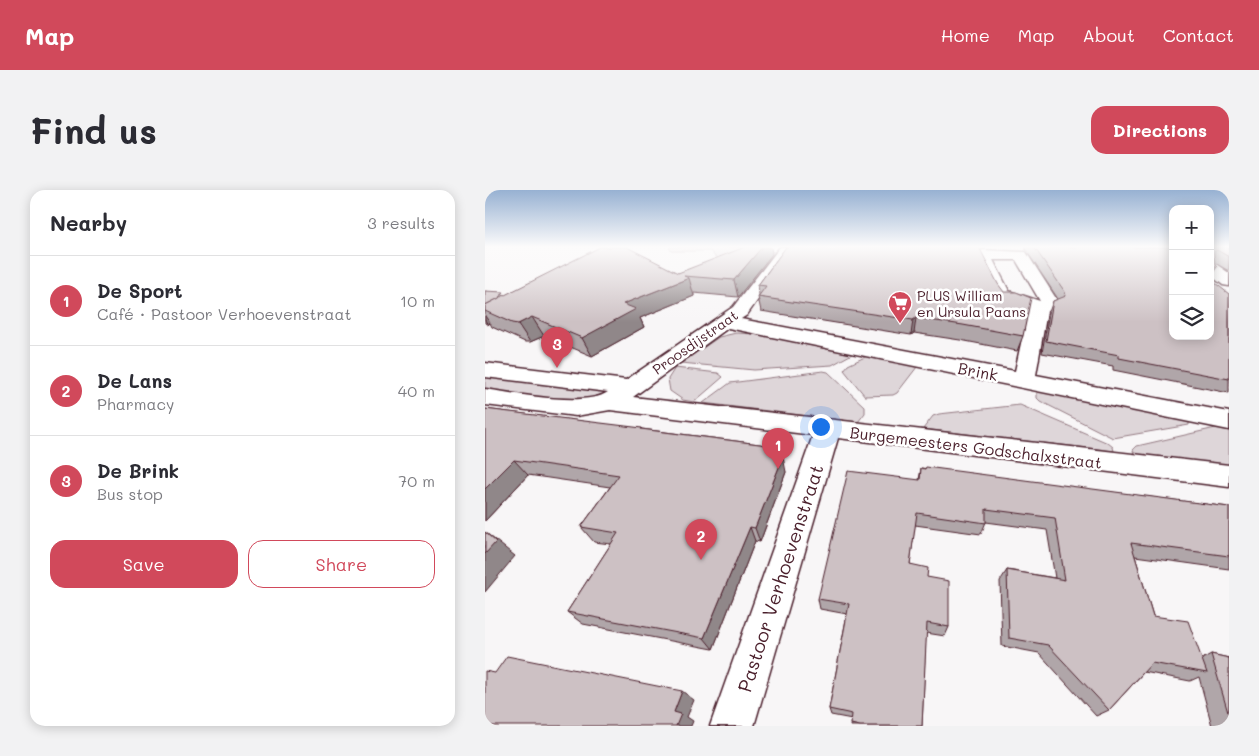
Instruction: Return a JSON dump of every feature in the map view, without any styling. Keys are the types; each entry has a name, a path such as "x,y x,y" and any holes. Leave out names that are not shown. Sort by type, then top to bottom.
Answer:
{"street":[{"name":"Proosdijstraat","path":"620,395 727,322 740,311 769,272"},
{"path":"1217,272 1229,281"},
{"path":"1024,381 1038,308"},
{"name":"Brink","path":"727,322 1229,421"},
{"name":"Burgemeesters Godschalxstraat","path":"485,370 620,395 828,429 1229,476"},
{"name":"Burgemeesters Godschalxstraat","path":"485,397 576,408 620,395"},
{"name":"Pastoor Verhoevenstraat","path":"732,726 828,429"}],"shaded area":[{"path":"736,333 755,334 852,354 832,365 754,370 681,363 719,337"},
{"path":"867,356 917,367 897,393 893,395 865,396 844,370 848,365"},
{"path":"675,368 718,373 723,377 694,402 683,400 670,391 668,379"},
{"path":"823,371 828,372 865,407 865,413 858,422 703,403 730,383"},
{"path":"485,376 609,390 588,404 485,391"},
{"path":"1037,391 1189,421 1189,425 1113,438 1040,401 1037,398"},
{"path":"1020,405 1108,443 1113,447 1114,451 923,429 933,416 939,414"},
{"path":"1220,427 1229,429 1229,465 1134,454 1133,450 1137,446"}],"building":[{"path":"550,272 741,272 734,280 684,276 689,278 623,304 636,309 582,338 532,317 518,324 512,323 485,311 485,305"},
{"path":"768,272 992,272 1004,292 1016,292 1031,298 1023,336 916,318 913,320 758,297 766,286 758,285"},
{"path":"1051,272 1169,272 1169,340 1214,340 1214,282 1229,294 1229,379 1119,358 1119,355 1046,341 1053,301 1066,296"},
{"path":"485,291 504,292 499,298 485,305"},
{"path":"485,409 775,446 771,454 783,457 755,528 750,527 704,638 567,612 618,533 581,527 619,475 514,460 485,489"},
{"path":"926,467 1229,507 1229,556 1131,543 1153,616 1188,621 1207,673 1152,663 1109,710 1048,645 1009,638 1007,570 1065,580 1055,518 986,509 986,523 917,513 910,564 928,568 927,577 949,581 949,627 927,623 922,726 860,726 851,724 852,714 829,709 849,604 818,599 848,471 920,480 921,468 925,469"},
{"path":"485,532 496,542 485,554"},
{"path":"1211,654 1229,658 1229,716"},
{"path":"507,656 682,691 674,712 681,714 676,726 485,726 485,671 495,673"}],"place":[{"name":"PLUS William en Ursula Paans","path":"900,324"},
{"name":"De Brink","path":"557,368"},
{"name":"De Sport","path":"778,469"},
{"name":"De Lans","path":"701,560"}]}
